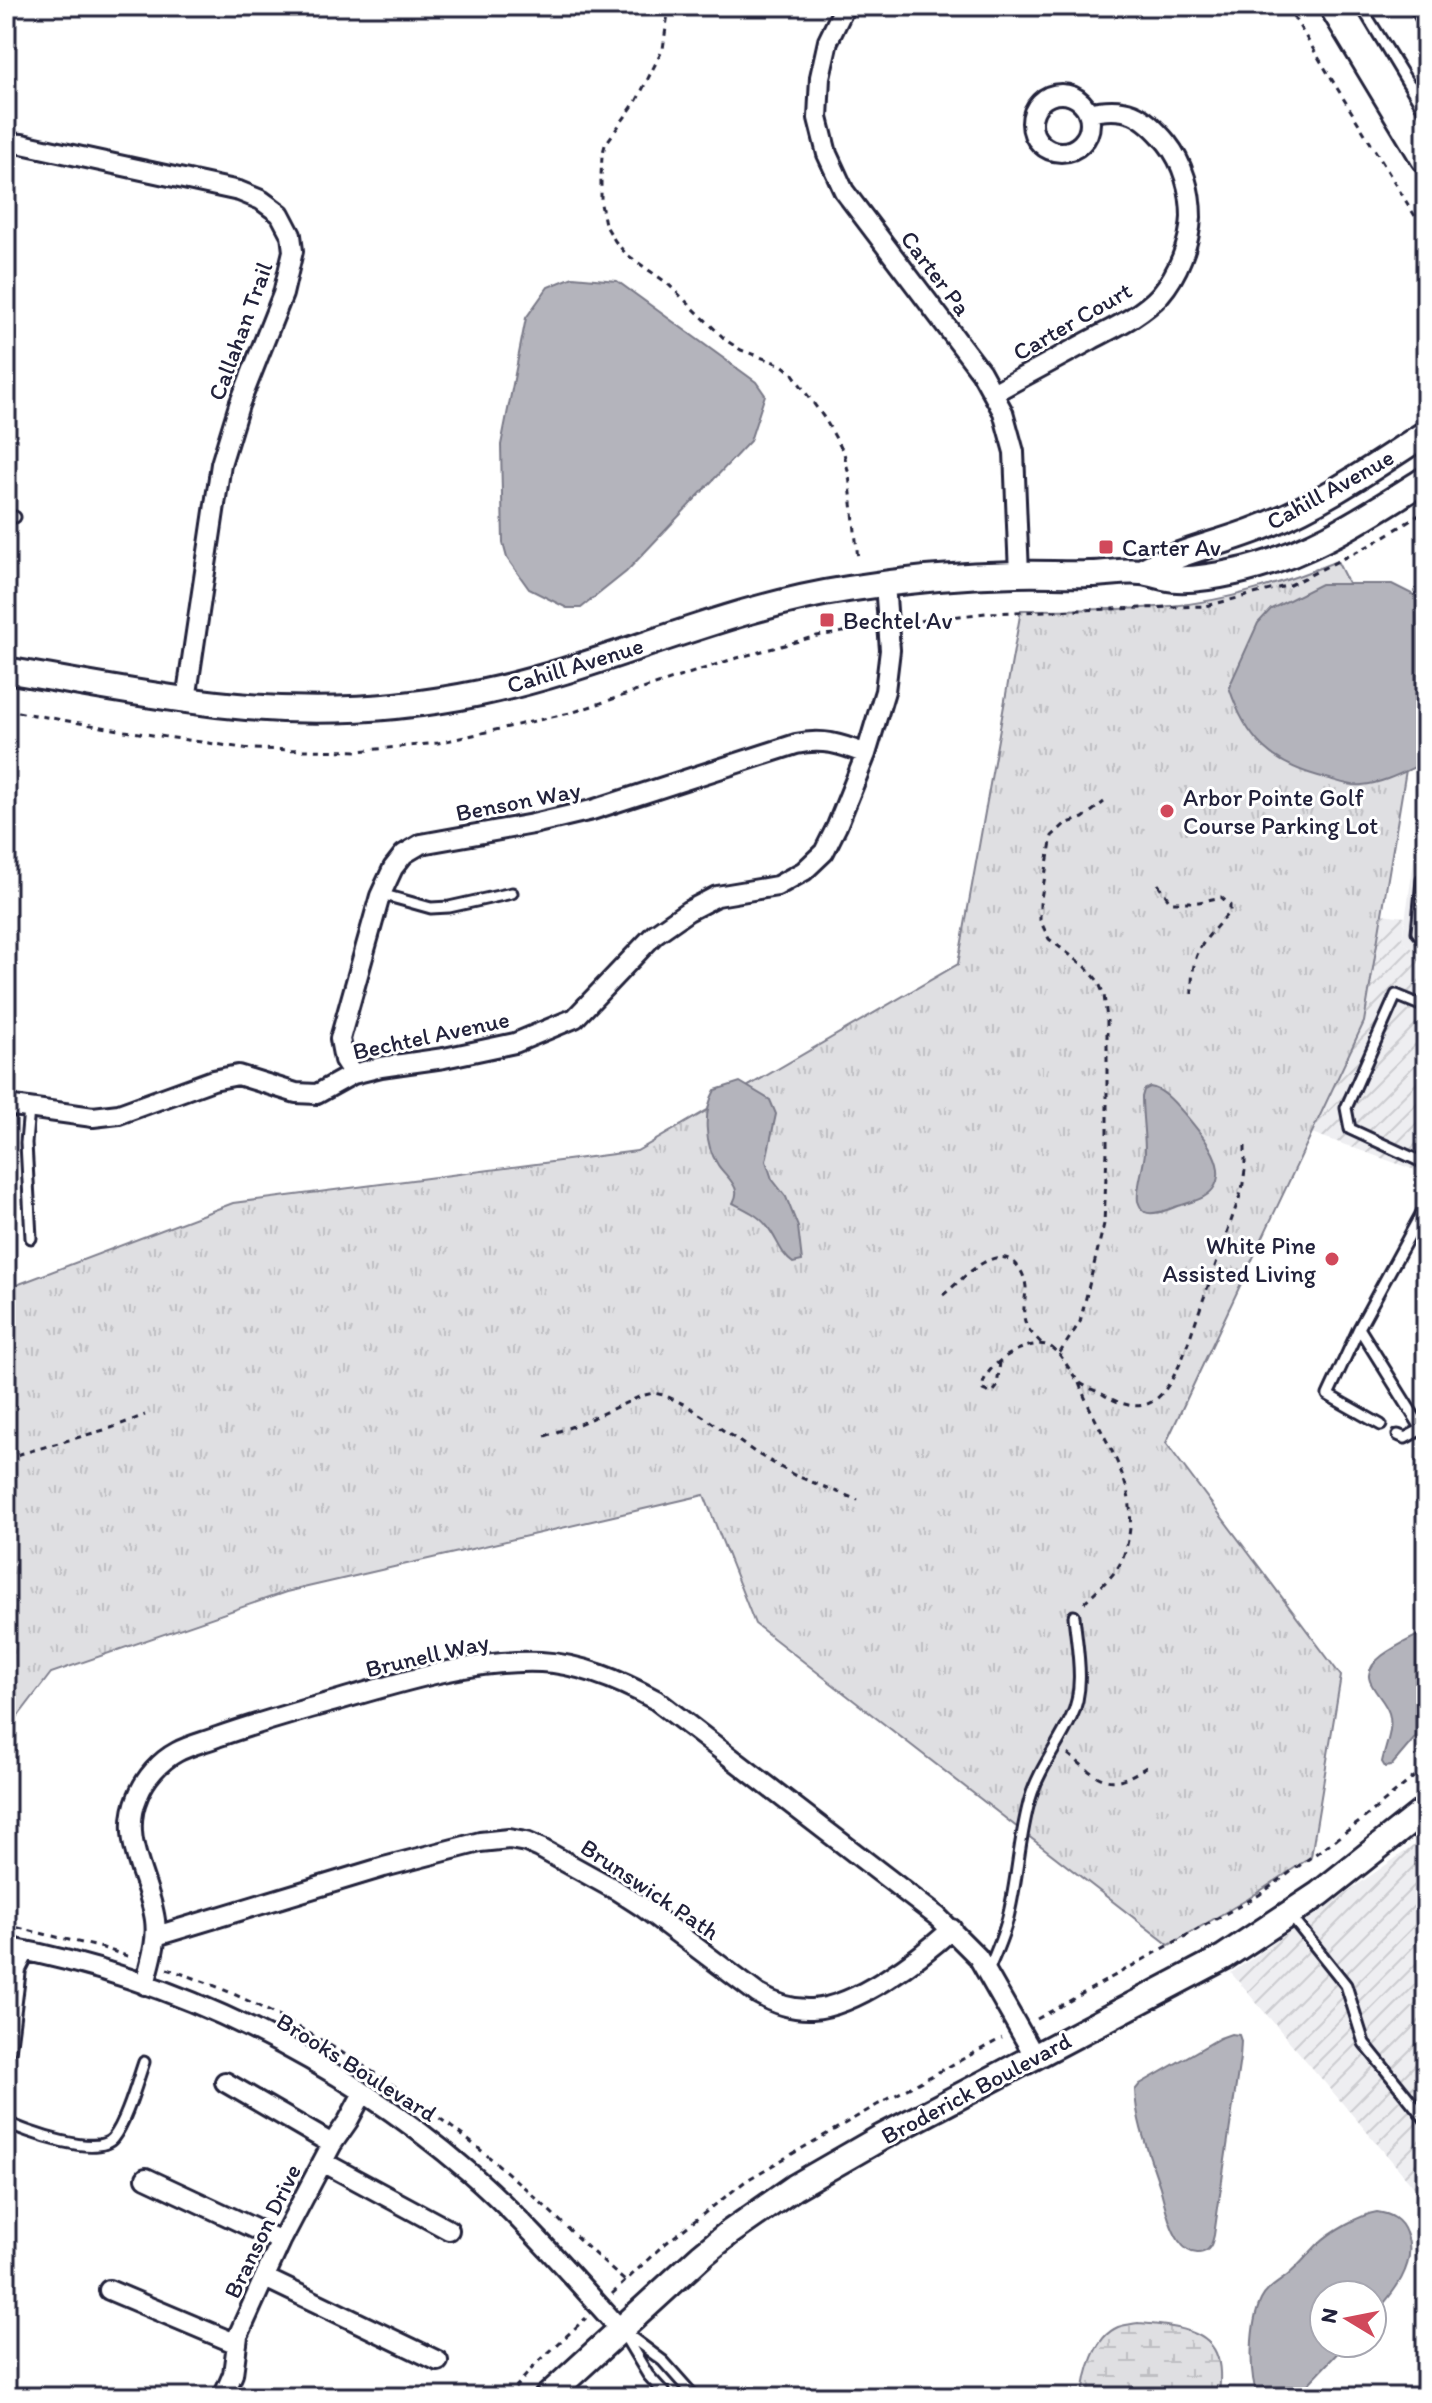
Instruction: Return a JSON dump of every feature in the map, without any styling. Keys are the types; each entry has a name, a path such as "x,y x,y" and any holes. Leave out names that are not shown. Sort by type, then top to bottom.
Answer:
{"main road":[{"path":"1335,6 1426,157"},
{"path":"1387,6 1426,69"}],"street":[{"name":"Carter Pa","path":"845,6 828,41 820,77 818,118 827,154 844,191 972,360 1003,412 1014,452 1019,574"},
{"name":"Carter Court","path":"993,393 1151,304 1169,282 1183,256 1190,230 1191,203 1184,174 1171,148 1154,127 1133,113 1120,109 1088,113"},
{"name":"Callahan Trail","path":"6,143 239,191 261,200 280,214 291,235 293,251 290,270 234,419 221,464 186,700"},
{"name":"Cahill Avenue","path":"1141,572 1177,554 1241,535 1297,511 1331,494 1426,433"},
{"name":"Cahill Avenue","path":"6,670 186,700 273,709 347,709 420,703 537,680 714,621 805,597 931,578 1141,572 1178,579 1206,577 1266,564 1349,527 1426,479"},
{"name":"Bechtel Avenue","path":"6,1105 93,1117 119,1114 213,1080 238,1075 296,1093 317,1094 353,1074 515,1043 575,1018 655,934 688,911 717,896 777,886 804,871 824,852 866,754 889,668 885,584"},
{"name":"Benson Way","path":"353,1074 344,1060 340,1039 381,894 393,868 404,854 421,844 592,810 811,741 831,741 866,754"},
{"name":"Brunell Way","path":"145,1985 156,1936 152,1908 131,1837 132,1815 138,1795 149,1777 167,1758 191,1746 276,1718 434,1675 489,1664 545,1662 580,1668 619,1681 656,1700 952,1929 978,1957 1035,2057"},
{"name":"Broderick Boulevard","path":"547,2397 729,2233 795,2187 828,2166 1224,1957 1343,1875 1426,1809"},
{"name":"Brunswick Path","path":"156,1936 384,1867 494,1839 526,1842 580,1868 644,1908 758,1994 774,2003 794,2008 814,2009 848,1999 924,1955 952,1929"},
{"name":"Brooks Boulevard","path":"6,1947 86,1966 218,2014 297,2052 363,2093 469,2172 558,2258 620,2329"},
{"path":"6,2048 16,1969 25,1951"},
{"path":"225,2082 332,2144"},
{"name":"Branson Drive","path":"227,2395 238,2336 281,2241 363,2093"},
{"path":"323,2162 449,2230"},
{"path":"146,2178 281,2241"},
{"path":"265,2278 438,2361"},
{"path":"109,2290 237,2344"}],"lane":[{"path":"1426,875 1422,880 1417,932 1426,943"},
{"path":"381,894 431,908 512,893"},
{"path":"1423,1006 1396,995 1346,1108 1350,1129 1426,1164"},
{"path":"29,1109 26,1143 31,1238"},
{"path":"1381,1425 1328,1395 1359,1328 1426,1205"},
{"path":"1359,1328 1425,1431 1405,1438 1398,1435"},
{"path":"987,1972 1009,1914 1030,1799 1045,1761 1071,1718 1077,1695 1079,1659 1074,1616"},
{"path":"1289,1914 1346,1985 1364,2043 1426,2120"},
{"path":"6,2122 24,2131 91,2147 104,2145 113,2139 144,2062"},
{"path":"620,2329 648,2375 668,2397"},
{"path":"620,2329 663,2361 695,2397"}],"path":[{"path":"669,6 663,49 637,100 605,145 601,176 605,224 626,254 667,283 727,341 741,350 782,365 793,374 825,419 844,453 858,559"},
{"path":"1287,6 1426,234"},
{"path":"6,710 250,749 358,751 438,743 574,712 730,660 817,636 986,613 1206,606 1290,585 1372,544 1426,511"},
{"path":"1059,1354 1080,1322 1104,1224 1107,1019 1104,995 1098,981 1086,967 1049,939 1040,920 1040,904 1052,836 1065,824 1083,818 1104,802"},
{"path":"1158,884 1173,902 1199,902 1221,897 1230,905 1230,911 1197,950 1192,969 1192,994"},
{"path":"1079,1383 1136,1408 1164,1392 1183,1357 1236,1209 1245,1170 1245,1143"},
{"path":"943,1295 982,1264 996,1256 1007,1258 1019,1267 1024,1277 1027,1327 1044,1346"},
{"path":"1000,1362 997,1387 994,1391 983,1390 985,1375 1000,1362 1025,1347 1049,1346 1059,1354 1079,1383 1093,1417 1122,1470 1130,1512 1123,1557 1104,1585 1074,1616"},
{"path":"545,1436 641,1396 653,1393 664,1395 688,1406 794,1475 858,1500"},
{"path":"6,1458 145,1415"},
{"path":"1057,1745 1103,1780 1124,1779 1148,1766"},
{"path":"507,2397 534,2366 661,2247 747,2180 1259,1895 1358,1823 1426,1767"}],"shaded area":[{"path":"573,277 617,281 756,382 765,395 750,441 626,572 581,608 567,608 529,589 507,558 503,543 501,445 526,318 548,287"},
{"path":"1321,584 1392,584 1426,601 1426,762 1379,782 1349,784 1290,766 1264,748 1244,722 1229,687 1258,623 1271,609"},
{"path":"1426,834 1426,958 1402,941 1417,840"},
{"path":"1382,914 1405,917 1402,941 1426,958 1426,1174 1312,1133 1364,1022"},
{"path":"740,1082 770,1100 776,1114 766,1161 772,1179 786,1197 798,1227 802,1261 793,1263 763,1221 733,1203 735,1188 713,1157 707,1128 711,1098 715,1090"},
{"path":"1150,1087 1166,1095 1194,1125 1212,1151 1218,1170 1213,1189 1205,1196 1152,1213 1142,1210 1138,1201 1145,1152 1142,1097 1144,1090"},
{"path":"1426,1631 1426,1725 1391,1766 1385,1767 1382,1762 1390,1719 1370,1681 1369,1673 1373,1665 1389,1651"},
{"path":"1426,1837 1426,2201 1231,1973"},
{"path":"1231,2034 1239,2035 1240,2058 1214,2235 1208,2249 1196,2253 1181,2244 1170,2222 1141,2127 1135,2090 1140,2084"},
{"path":"1377,2212 1391,2216 1404,2228 1409,2256 1395,2289 1388,2299 1388,2279 1308,2279 1308,2359 1332,2359 1296,2397 1258,2397 1252,2348 1254,2322 1263,2296 1330,2234"}],"green space":[{"path":"1337,561 1415,716 1364,1022 1166,1443 1341,1676 1311,1857 1248,1899 1169,1945 755,1624 704,1495 286,1592 51,1673 6,1732 6,1289 233,1203 637,1151 958,964 1021,610 1133,609 1192,604 1255,590"},
{"path":"1138,2323 1182,2329 1210,2344 1219,2364 1219,2397 1083,2397 1097,2347 1118,2327"}],"place":[{"name":"Carter Av","path":"1106,547"},
{"name":"Bechtel Av","path":"827,620"},
{"name":"Arbor Pointe Golf Course Parking Lot","path":"1167,811"},
{"name":"White Pine Assisted Living","path":"1332,1259"}]}
